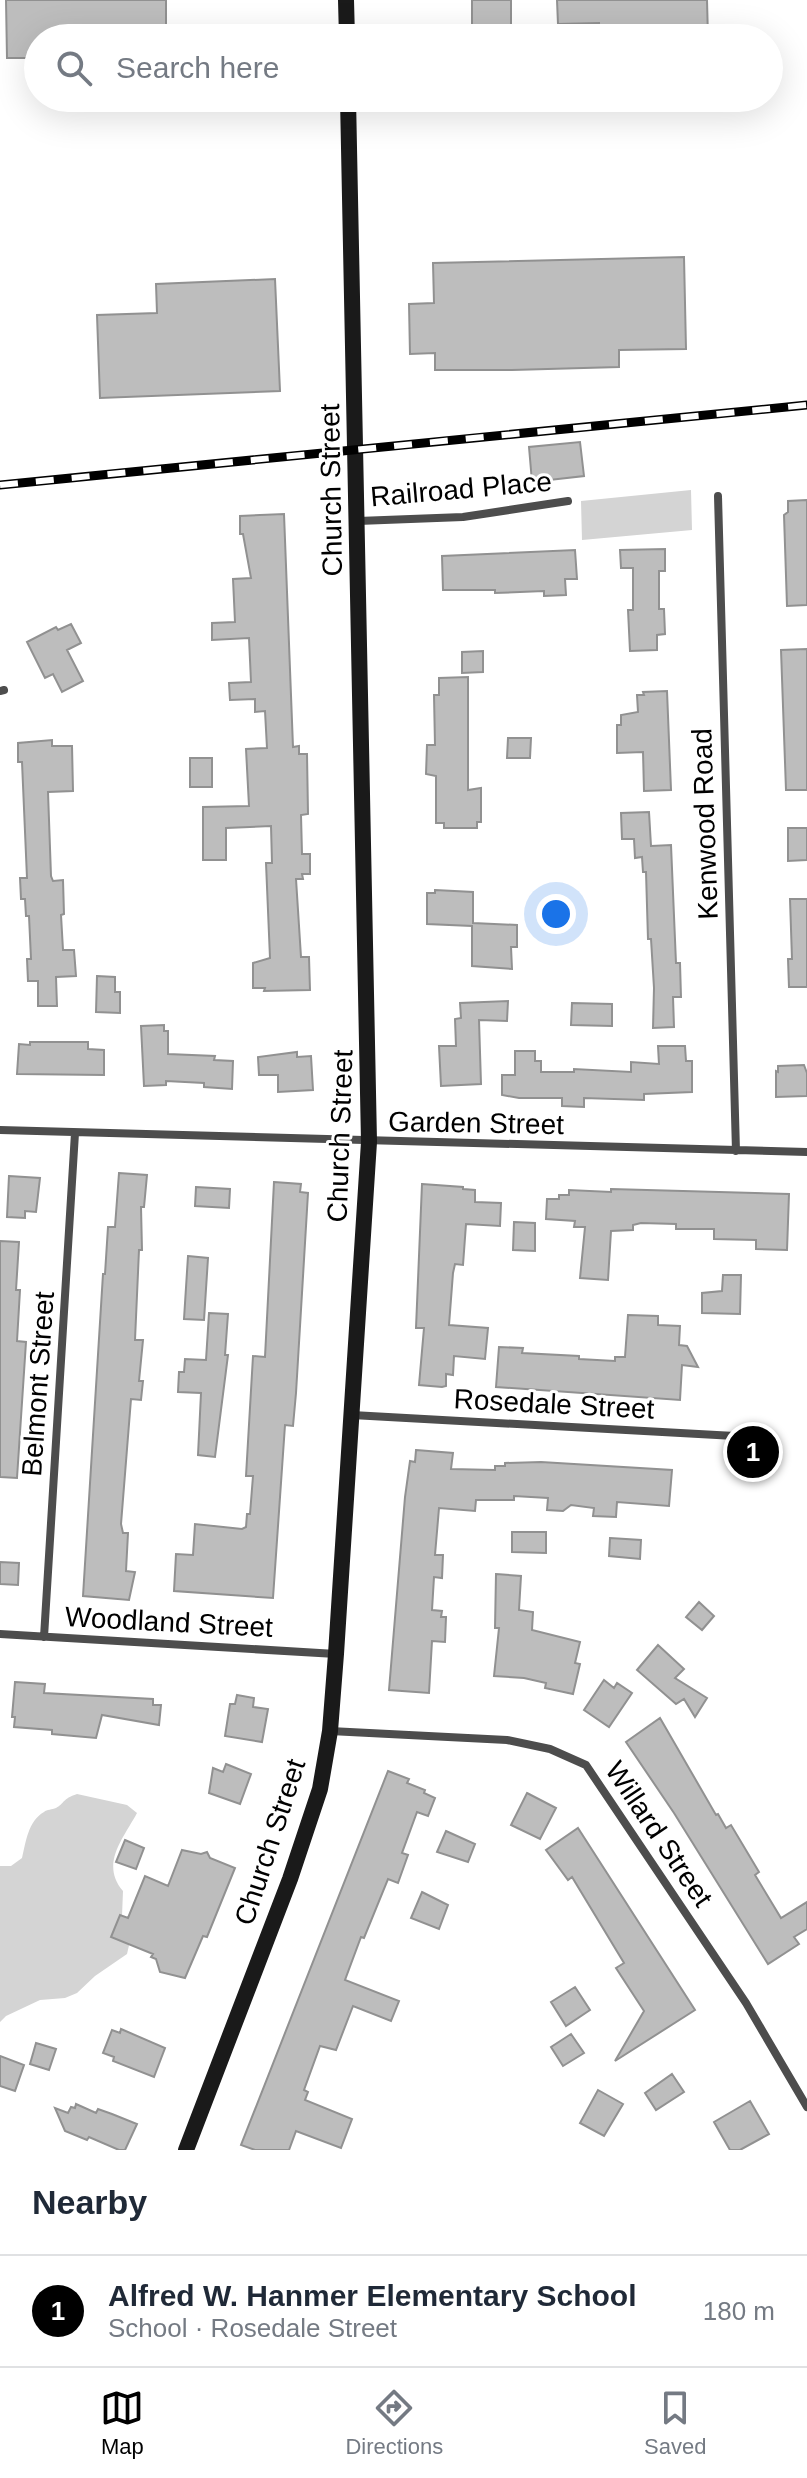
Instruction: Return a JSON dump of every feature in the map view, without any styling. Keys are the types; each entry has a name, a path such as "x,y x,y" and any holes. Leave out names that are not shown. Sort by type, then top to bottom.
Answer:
{"street":[{"path":"346,0 347,24"},
{"name":"Church Street","path":"186,2150 306,1836 320,1789 330,1731 369,1142 348,112"},
{"name":"Kenwood Road","path":"718,496 736,1151"},
{"name":"Railroad Place","path":"358,521 463,517 568,501"},
{"name":"Garden Street","path":"0,1130 807,1152"},
{"name":"Belmont Street","path":"44,1637 75,1133"},
{"name":"Rosedale Street","path":"352,1415 753,1437"},
{"name":"Woodland Street","path":"0,1634 336,1654"},
{"name":"Willard Street","path":"330,1731 507,1740 550,1749 586,1765 746,2003 807,2107"}],"shaded area":[{"path":"691,490 692,530 582,540 581,501"},
{"path":"77,1794 127,1805 137,1813 120,1842 114,1861 116,1881 123,1891 122,1916 130,1941 127,1954 77,1993 65,1998 40,2000 0,2022 0,1866 11,1866 22,1858 28,1832 39,1816"}],"building":[{"path":"6,0 166,0 166,24 24,24 24,58 7,58"},
{"path":"472,0 511,0 511,24 472,24"},
{"path":"557,0 707,0 708,24 558,24"},
{"path":"684,257 686,349 619,350 619,367 512,370 435,370 435,353 410,354 409,304 434,303 433,263"},
{"path":"275,279 280,391 100,398 97,315 157,313 156,284"},
{"path":"580,442 584,476 532,482 529,447"},
{"path":"807,500 807,605 787,606 784,515 788,512 788,501"},
{"path":"284,514 293,747 299,746 299,754 307,754 308,814 301,815 302,854 310,854 310,874 302,874 303,879 296,879 301,957 309,957 310,990 264,991 265,988 253,988 253,963 270,958 266,863 272,863 271,826 226,828 226,860 203,860 203,807 249,806 246,749 267,748 265,711 255,712 255,699 230,700 229,683 251,682 249,638 212,640 212,623 235,622 233,579 251,578 243,534 240,534 240,516"},
{"path":"665,549 665,571 659,571 659,609 664,609 665,634 657,635 657,650 630,651 628,610 633,610 633,568 621,568 620,550"},
{"path":"575,550 577,579 565,579 566,595 544,596 544,591 495,593 495,590 443,590 442,556"},
{"path":"71,624 81,643 67,650 83,681 62,692 53,674 45,678 27,642 56,627 58,630"},
{"path":"807,649 807,790 786,790 781,650"},
{"path":"483,651 483,672 462,673 462,652"},
{"path":"468,677 468,790 481,788 481,822 477,822 477,828 444,828 444,823 436,823 436,776 426,774 427,745 435,745 434,695 439,695 439,678"},
{"path":"667,691 671,790 644,791 643,752 617,753 617,725 621,725 621,715 638,712 637,695"},
{"path":"508,738 531,738 530,758 507,758"},
{"path":"52,740 52,746 72,746 73,791 48,792 51,876 53,881 63,880 63,950 74,950 76,976 56,977 57,1006 38,1006 38,981 28,981 27,959 31,959 29,916 26,916 25,899 21,899 20,878 27,878 22,762 18,762 18,743"},
{"path":"190,758 212,758 212,787 190,787"},
{"path":"649,812 651,846 671,845 676,963 680,963 681,997 673,997 674,1027 653,1028 654,988 651,939 648,939 646,872 643,872 642,857 635,858 634,839 622,839 621,813"},
{"path":"788,828 807,828 807,860 788,861"},
{"path":"435,890 473,892 473,923 517,925 517,947 511,947 512,969 472,966 472,926 427,924 427,893 435,893"},
{"path":"790,899 807,899 807,987 789,987 788,959 792,959"},
{"path":"97,976 115,977 115,992 120,992 120,1013 96,1012"},
{"path":"508,1001 507,1021 479,1020 481,1084 441,1086 439,1046 456,1046 455,1019 461,1018 460,1003"},
{"path":"572,1003 612,1004 612,1026 571,1025"},
{"path":"164,1025 164,1031 168,1031 168,1054 215,1056 214,1060 233,1061 232,1089 204,1087 204,1083 166,1081 166,1085 144,1086 141,1026"},
{"path":"30,1042 88,1042 88,1049 104,1050 104,1075 17,1074 19,1044 30,1045"},
{"path":"658,1046 685,1046 686,1061 692,1061 692,1092 644,1094 644,1100 584,1098 584,1107 562,1106 562,1098 502,1095 502,1075 515,1075 515,1051 535,1051 535,1061 541,1061 541,1072 574,1072 574,1069 631,1072 631,1062 659,1064"},
{"path":"297,1052 297,1057 311,1056 313,1090 278,1092 278,1075 259,1075 258,1057"},
{"path":"804,1065 807,1096 776,1097 778,1066"},
{"path":"119,1173 147,1175 144,1207 141,1207 142,1250 139,1250 135,1340 143,1340 139,1381 143,1381 141,1400 131,1399 121,1524 123,1533 128,1533 126,1571 135,1572 129,1600 83,1596 103,1274 108,1227 115,1227"},
{"path":"9,1176 40,1178 36,1212 25,1211 25,1218 7,1217"},
{"path":"274,1182 301,1184 300,1192 308,1193 296,1393 293,1426 285,1425 273,1598 174,1591 176,1554 193,1555 195,1524 242,1529 246,1527 247,1514 250,1514 253,1476 246,1476 253,1356 265,1357"},
{"path":"422,1184 463,1187 475,1190 475,1202 501,1203 500,1226 466,1224 463,1265 455,1264 453,1273 449,1325 488,1328 485,1359 454,1356 453,1375 446,1374 446,1386 442,1387 419,1385 424,1328 416,1328"},
{"path":"196,1187 230,1189 229,1208 195,1206"},
{"path":"611,1189 789,1194 787,1250 756,1249 756,1240 714,1239 714,1229 676,1229 676,1224 641,1223 633,1225 633,1230 611,1231 608,1280 580,1278 585,1227 574,1227 575,1221 546,1219 547,1199 569,1195 569,1190 611,1192"},
{"path":"514,1222 535,1223 535,1251 513,1250"},
{"path":"0,1241 19,1242 17,1341 26,1342 17,1478 0,1477"},
{"path":"188,1256 208,1258 204,1320 184,1319"},
{"path":"723,1275 741,1275 740,1314 702,1313 702,1293 722,1291"},
{"path":"209,1313 228,1314 225,1355 228,1355 215,1457 198,1455 201,1393 178,1392 179,1372 184,1372 185,1359 206,1360"},
{"path":"628,1315 658,1316 658,1325 680,1326 679,1345 687,1346 698,1367 682,1365 680,1400 496,1387 499,1347 523,1348 522,1353 579,1356 579,1359 615,1361 615,1357 625,1357"},
{"path":"416,1450 453,1453 451,1469 495,1470 495,1466 505,1466 505,1463 541,1462 672,1470 669,1506 617,1502 616,1517 593,1516 594,1508 571,1505 563,1511 547,1510 548,1498 514,1496 514,1500 476,1500 475,1511 439,1508 435,1555 443,1555 442,1578 434,1577 432,1610 442,1611 441,1617 446,1617 445,1642 432,1641 429,1693 389,1690 405,1497 410,1461 415,1462"},
{"path":"512,1532 546,1532 546,1553 512,1552"},
{"path":"610,1538 641,1540 640,1559 609,1556"},
{"path":"0,1562 19,1563 18,1585 0,1584"},
{"path":"496,1574 521,1576 519,1610 533,1612 532,1630 580,1642 575,1663 580,1664 573,1694 545,1688 546,1683 494,1676 499,1628 495,1628"},
{"path":"699,1602 714,1616 702,1630 686,1617"},
{"path":"658,1645 684,1669 675,1678 707,1698 695,1717 684,1699 676,1704 637,1670"},
{"path":"604,1680 614,1688 617,1683 632,1693 609,1727 584,1710"},
{"path":"15,1682 45,1684 44,1693 153,1699 153,1705 161,1705 159,1725 102,1715 96,1738 14,1727"},
{"path":"237,1695 254,1698 253,1707 268,1709 262,1742 225,1736 230,1704 235,1704"},
{"path":"660,1718 716,1815 726,1828 731,1825 759,1872 755,1875 781,1918 807,1902 807,1929 794,1937 799,1944 768,1964 626,1742"},
{"path":"226,1764 251,1774 240,1804 209,1793 213,1768 223,1772"},
{"path":"388,1771 409,1779 407,1783 435,1798 428,1816 417,1812 402,1853 408,1855 398,1883 388,1879 345,1980 399,2001 391,2021 353,2006 336,2050 320,2046 304,2090 308,2092 305,2100 352,2119 341,2148 296,2131 289,2150 255,2150 241,2145"},
{"path":"527,1793 556,1808 540,1839 511,1825"},
{"path":"578,1828 695,2010 615,2061 644,2011 616,1968 624,1963 572,1877 568,1880 546,1850"},
{"path":"446,1831 475,1844 468,1862 437,1852"},
{"path":"125,1840 144,1848 136,1869 116,1862"},
{"path":"182,1850 201,1854 207,1852 210,1858 235,1868 207,1937 203,1936 185,1978 160,1972 156,1959 151,1957 153,1954 111,1937 120,1915 128,1918 145,1876 168,1886"},
{"path":"422,1892 448,1905 439,1929 411,1918"},
{"path":"575,1987 590,2010 566,2026 551,2002"},
{"path":"121,2029 165,2048 154,2077 113,2061 114,2057 103,2053 112,2030 120,2033"},
{"path":"571,2034 584,2053 563,2066 551,2047"},
{"path":"36,2043 56,2049 49,2070 30,2064"},
{"path":"0,2056 24,2065 15,2091 0,2086"},
{"path":"672,2074 684,2092 656,2110 645,2093"},
{"path":"598,2090 623,2104 604,2136 580,2123"},
{"path":"750,2101 769,2134 740,2150 730,2150 714,2122"},
{"path":"76,2104 137,2124 125,2150 65,2131 55,2108 68,2113"}],"railway":[{"path":"0,485 807,405"}],"place":[{"name":"Alfred W. Hanmer Elementary School","path":"753,1452"}]}
